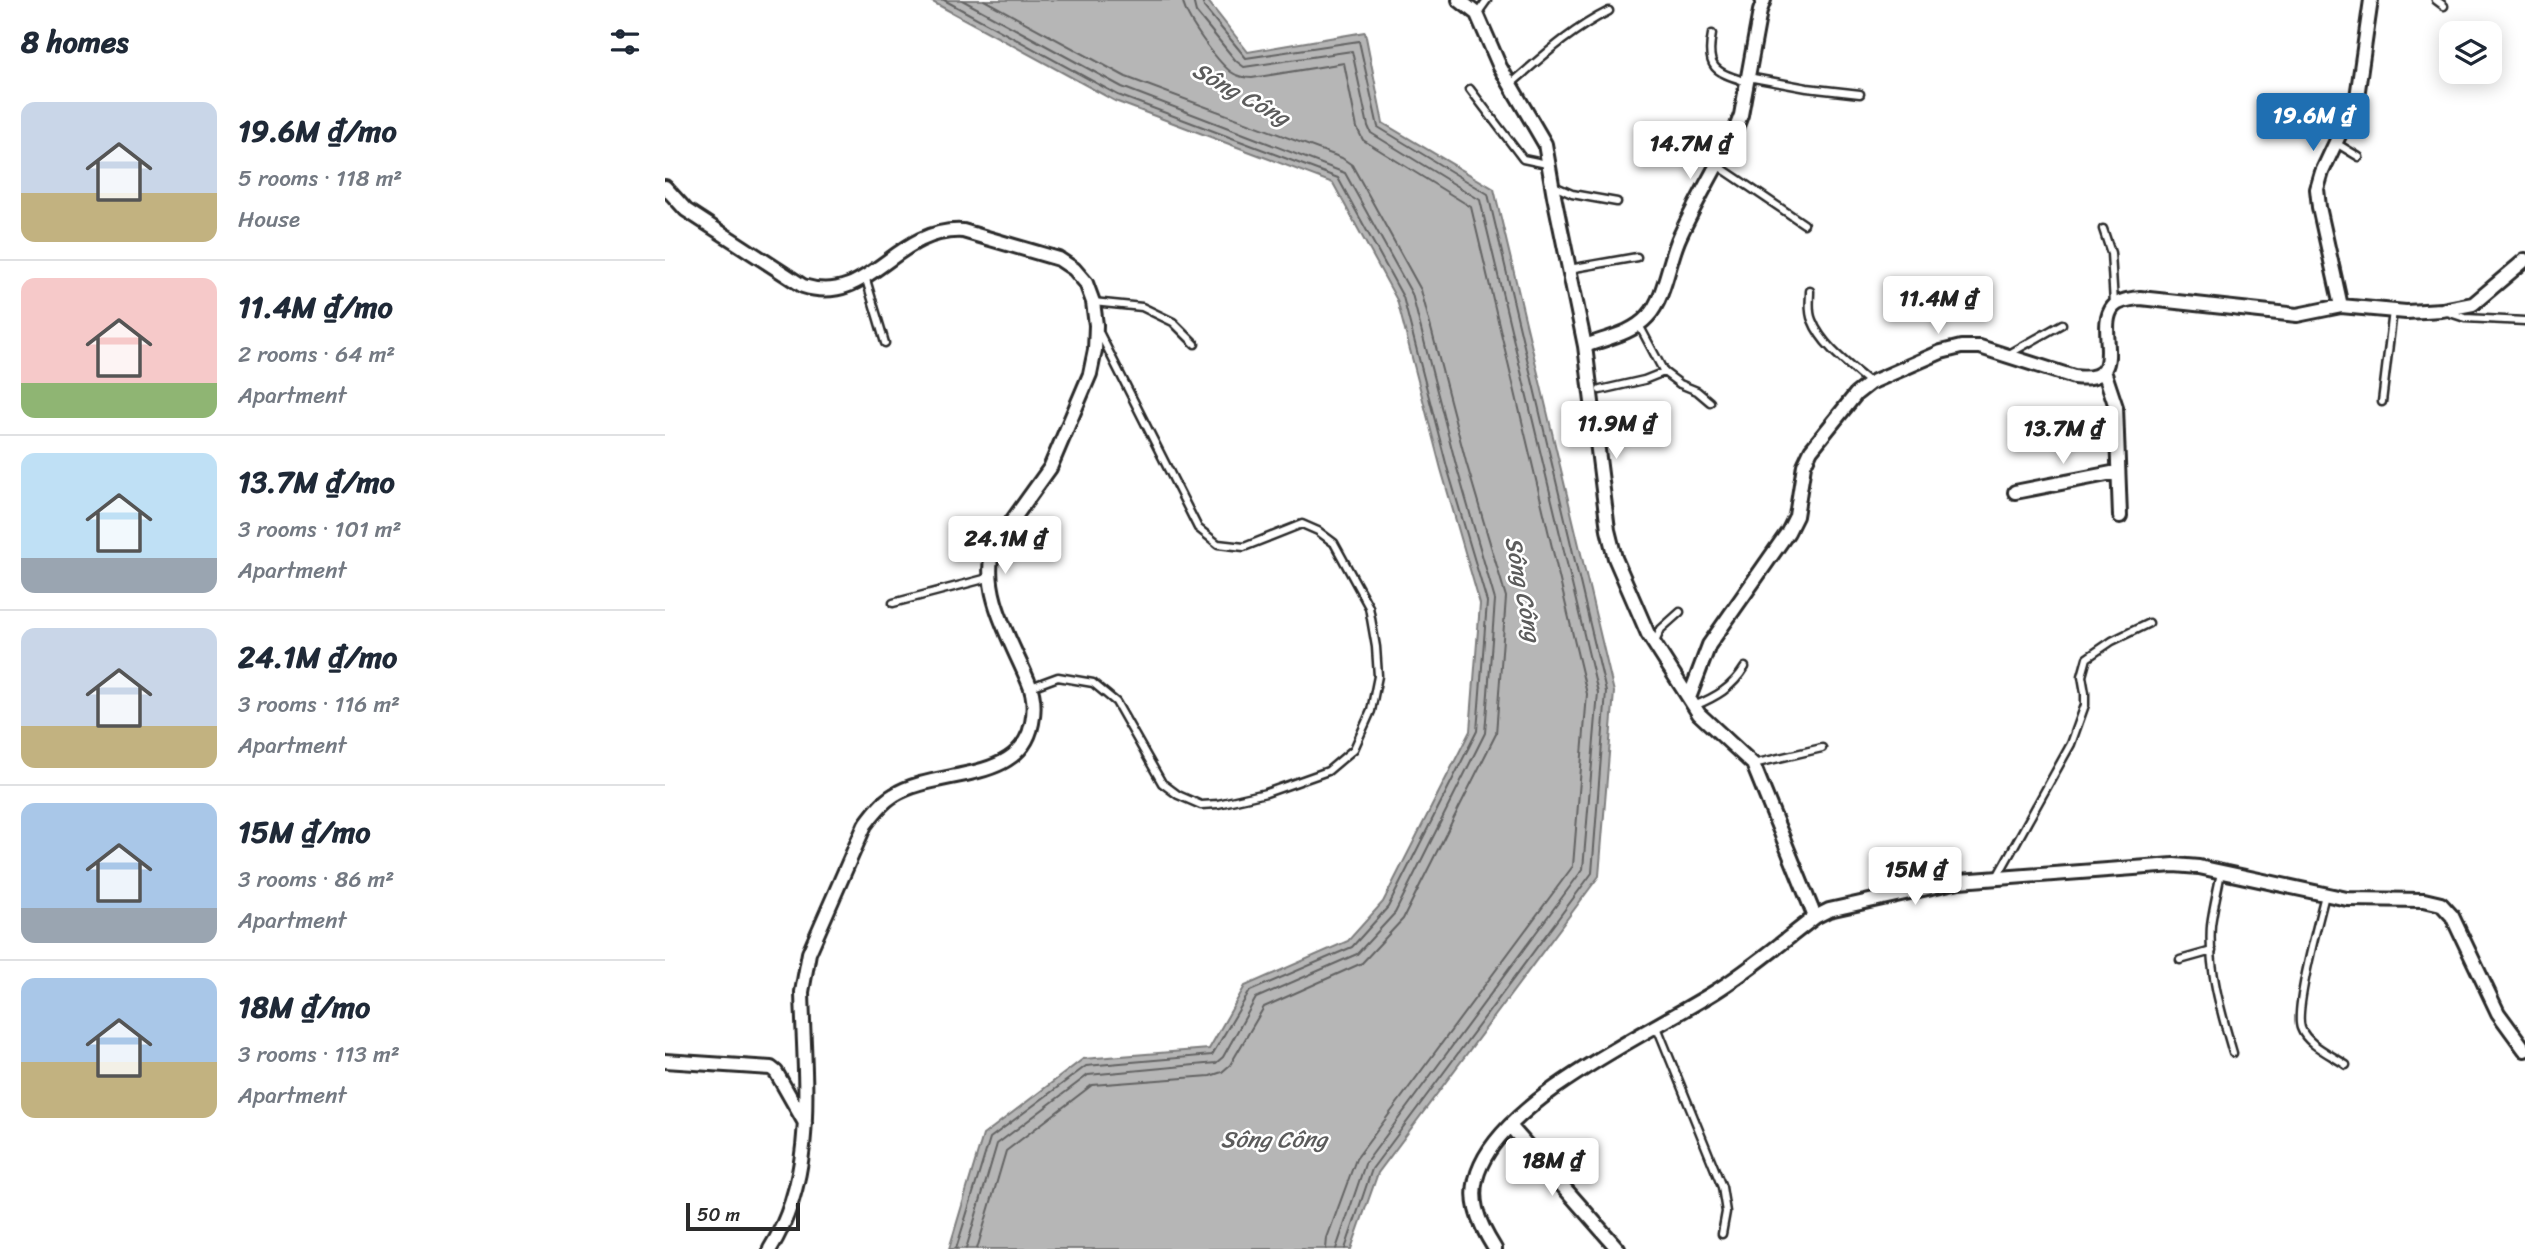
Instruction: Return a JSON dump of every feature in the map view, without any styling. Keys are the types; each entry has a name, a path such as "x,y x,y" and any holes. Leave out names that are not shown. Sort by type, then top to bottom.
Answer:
{"street":[{"path":"1459,0 1476,14 1484,27 1494,55 1542,135 1585,346 1611,544 1642,622 1654,644 1708,724 1753,764 1815,917"},
{"path":"1585,346 1639,325 1650,315 1657,302 1680,236 1741,115 1764,0"},
{"path":"2341,306 2317,188 2357,97 2371,0"},
{"path":"665,187 686,210 803,286 819,291 853,285 917,240 940,232 963,231 1059,259 1074,268 1086,283 1093,302 1096,325 1090,374 1055,456 1043,479 994,546 989,560 988,578 992,595 1036,685 1035,710 1030,732 1020,750 1001,762 983,770 913,786 894,795 877,809 865,825 809,953 804,973 804,1152 790,1208 770,1249"},
{"path":"1692,702 1709,645 1789,532 1796,516 1804,466 1811,450 1856,394 1870,383 1941,352 1961,347 1980,347 2074,377 2097,376 2104,371 2107,362 2109,315 2114,306 2124,300 2140,298 2297,315 2341,306 2393,311 2442,310 2473,304 2525,260"},
{"path":"2104,371 2116,407 2120,516"},
{"path":"2015,492 2117,472"},
{"path":"1495,1249 1478,1217 1473,1189 1490,1147 1510,1126 1572,1076 1732,980 1815,917 1829,911 1934,886 1996,878 2174,865 2364,901 2424,900 2441,904 2452,916 2498,1013 2525,1050"},
{"path":"665,1061 771,1068 806,1124"},
{"path":"1510,1126 1619,1249"}],"lane":[{"path":"1476,14 1487,0"},
{"path":"2435,0 2444,6"},
{"path":"1511,84 1560,42 1609,10"},
{"path":"1712,34 1709,50 1713,65 1719,73 1747,80 1860,94"},
{"path":"1471,89 1523,159 1549,164"},
{"path":"2336,143 2359,157"},
{"path":"1717,165 1804,224"},
{"path":"1552,185 1572,194 1618,202"},
{"path":"2103,229 2111,253 2114,306"},
{"path":"1569,269 1637,257"},
{"path":"865,276 885,343"},
{"path":"1810,291 1812,320 1824,339 1837,355 1870,383"},
{"path":"1093,302 1142,307 1173,322 1195,344"},
{"path":"2442,310 2465,318 2525,321"},
{"path":"2382,402 2393,311"},
{"path":"2007,355 2062,324"},
{"path":"1036,685 1059,677 1093,683 1116,702 1162,783 1178,795 1201,805 1218,804 1266,793 1328,771 1354,750 1371,710 1378,676 1369,607 1335,542 1302,524 1244,547 1218,544 1198,528 1096,325"},
{"path":"1639,325 1664,372 1680,384 1697,391 1710,402"},
{"path":"1600,390 1644,380 1664,372"},
{"path":"893,603 988,578"},
{"path":"1654,644 1661,629 1680,612"},
{"path":"1996,878 2071,744 2085,705 2082,676 2087,659 2112,641 2149,622"},
{"path":"1692,702 1726,691 1745,667"},
{"path":"1753,764 1822,748"},
{"path":"2221,872 2211,926 2212,951 2217,999 2233,1053"},
{"path":"2325,895 2307,967 2299,1017 2300,1027 2309,1040 2346,1065"},
{"path":"2180,960 2212,951"},
{"path":"1657,1027 1722,1187 1726,1212 1722,1234"}],"water":[{"name":"Sông Công","path":"929,0 1207,0 1248,52 1365,32 1383,123 1494,189 1614,692 1599,876 1378,1173 1351,1249 949,1249 983,1135 1083,1059 1209,1049 1245,986 1348,941 1383,902 1470,731 1480,604 1397,300 1333,183 1115,101"}]}
